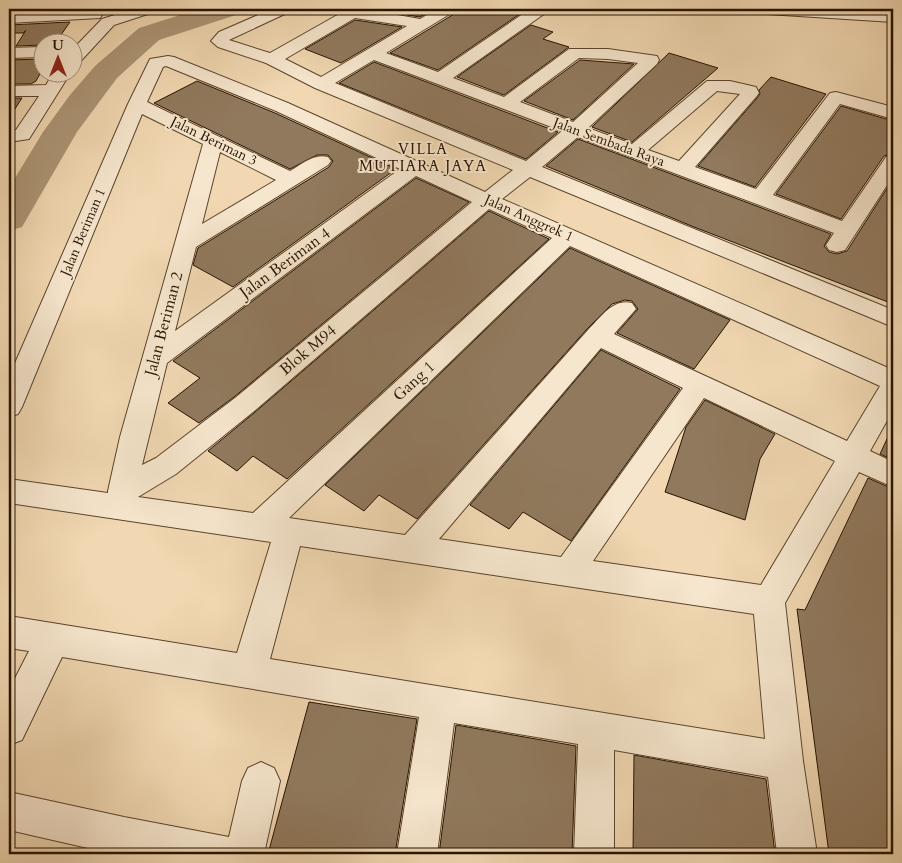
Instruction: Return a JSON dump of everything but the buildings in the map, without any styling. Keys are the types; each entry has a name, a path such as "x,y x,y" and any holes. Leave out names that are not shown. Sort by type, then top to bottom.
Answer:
{"street":[{"path":"284,9 225,35 219,40 224,44 272,59 327,81 527,170 893,319"},
{"path":"327,81 448,9"},
{"path":"440,79 539,11 538,9"},
{"path":"767,9 893,17"},
{"path":"9,18 139,10"},
{"path":"272,59 355,11 424,24"},
{"path":"82,34 89,13"},
{"path":"9,52 32,52"},
{"name":"Blok M94","path":"119,499 166,466 244,405 487,200 576,129 651,62 649,59 608,54 572,53 506,104"},
{"name":"Jalan Sembada Raya","path":"373,54 634,152 761,197 842,238 890,170"},
{"name":"Jalan Beriman 1","path":"9,407 156,63 162,60"},
{"name":"Jalan Anggrek 1","path":"162,60 282,107 414,168 893,381"},
{"path":"15,136 56,82"},
{"path":"634,152 714,85 730,86 750,91 750,94 682,169"},
{"path":"9,91 50,90"},
{"path":"761,197 836,97 893,113"},
{"name":"Jalan Beriman 3","path":"138,104 290,179"},
{"name":"Jalan Beriman 2","path":"119,499 213,141"},
{"path":"185,244 321,161"},
{"name":"Jalan Beriman 4","path":"155,358 414,168"},
{"name":"Gang 1","path":"274,529 568,235"},
{"path":"411,550 597,336 624,309"},
{"path":"597,336 893,475"},
{"path":"568,572 700,384"},
{"path":"797,854 785,761 769,601 893,387"},
{"path":"9,491 119,499 274,529 769,601"},
{"path":"249,672 274,529"},
{"path":"9,632 785,761"},
{"path":"9,728 53,639"},
{"path":"416,854 440,704"},
{"path":"594,854 596,730"},
{"path":"244,854 261,781"},
{"path":"9,811 121,846 223,854"}],"waterway":[{"path":"9,219 60,132 81,102 106,72 149,34 226,9"}],"district":[{"name":"VILLA MUTIARA JAYA","path":"423,158"}]}
